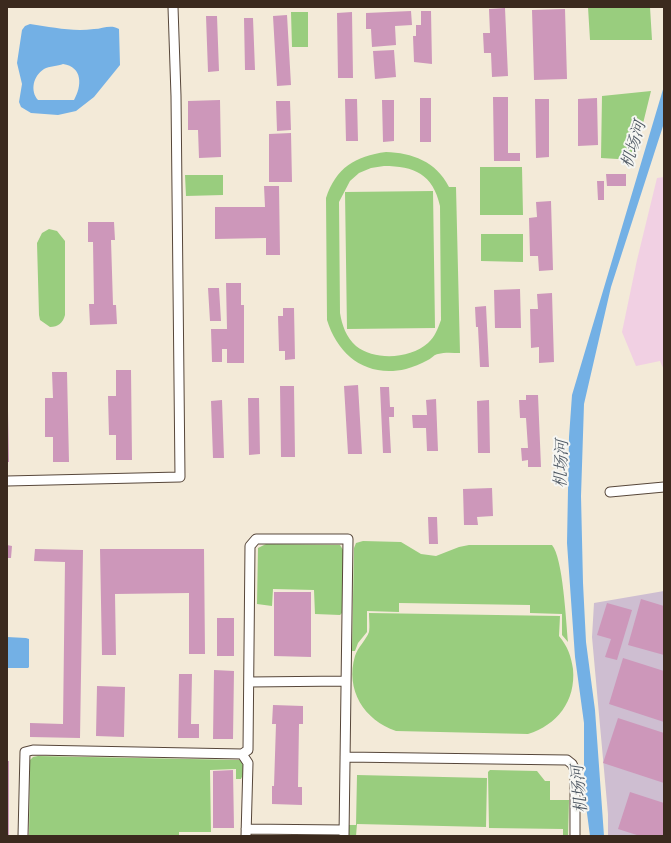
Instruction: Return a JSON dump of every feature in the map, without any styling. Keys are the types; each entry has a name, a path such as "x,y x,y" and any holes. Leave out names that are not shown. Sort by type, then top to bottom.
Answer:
{"street":[{"path":"7,481 180,477 176,96 173,7"},
{"path":"610,492 664,487"},
{"path":"23,836 25,752 33,750 242,754 248,750 250,546 256,539 348,539 344,833 246,833 248,763 242,754"},
{"path":"249,682 346,681"},
{"path":"345,757 567,760 572,764 575,770 575,836"}],"shaded area":[{"path":"664,177 664,370 660,361 636,366 622,332 637,260 657,178"},
{"path":"664,591 664,836 608,836 608,814 592,637 594,603"}],"green space":[{"path":"588,7 650,7 652,40 590,40"},
{"path":"291,12 308,12 308,47 292,47"},
{"path":"651,91 634,160 601,158 602,96"},
{"path":"386,152 405,154 422,160 444,178 449,187 456,187 460,353 437,354 414,366 392,371 367,367 347,354 338,344 327,320 326,198 335,179 341,171 356,160","holes":["395,166 413,170 421,174 433,186 437,195 440,206 441,320 433,338 421,348 402,355 382,356 364,351 356,346 347,335 342,322 340,313 339,202 350,181 359,173 371,168"]},
{"path":"480,167 522,167 523,215 480,215"},
{"path":"185,175 223,175 223,195 186,196"},
{"path":"433,191 435,328 347,329 345,192"},
{"path":"49,229 57,231 65,241 65,315 60,324 50,327 40,320 39,315 37,243 42,233"},
{"path":"481,234 523,234 523,262 481,261"},
{"path":"363,541 401,542 421,554 436,556 459,547 469,545 552,545 559,563 568,642 562,635 562,614 530,613 530,605 399,603 399,612 367,611 367,632 358,643 355,651 352,651 354,548 356,543"},
{"path":"266,544 340,545 345,553 343,612 340,615 315,614 314,590 273,589 272,606 257,604 258,548"},
{"path":"369,613 560,616 559,636 569,652 573,669 573,681 568,701 556,718 548,725 528,734 396,731 385,726 366,711 355,692 353,669 355,656 369,632"},
{"path":"33,757 240,760 244,767 244,771 241,779 236,779 236,769 210,770 211,832 179,832 179,836 29,836 30,760"},
{"path":"490,770 537,771 545,781 550,781 550,800 569,800 568,836 563,836 563,829 489,828 488,772"},
{"path":"357,775 487,778 486,827 357,824 356,836 349,836 349,825 356,825"}],"water":[{"path":"30,24 78,30 110,27 119,29 120,65 94,97 76,111 58,115 31,113 21,107 19,102 22,84 17,63 22,30 25,26","holes":["63,64 74,69 79,78 77,95 74,100 38,100 33,88 35,80 40,72 46,68"]},
{"path":"664,86 664,123 611,287 584,404 581,496 583,583 586,642 595,710 604,836 590,836 585,798 586,778 584,776 584,723 575,657 567,543 569,437 572,395"},
{"path":"7,637 29,639 28,668 7,668"}],"building":[{"path":"505,8 508,76 492,77 491,53 484,53 483,33 490,33 489,9"},
{"path":"565,9 567,79 534,80 532,10"},
{"path":"411,11 412,25 395,26 396,45 372,47 371,29 366,29 366,13"},
{"path":"421,11 431,11 432,64 414,62 413,36 416,36 416,25 421,25"},
{"path":"352,12 353,78 338,78 337,13"},
{"path":"287,15 291,85 277,86 273,16"},
{"path":"206,16 217,16 219,71 208,72"},
{"path":"244,18 253,18 255,70 245,70"},
{"path":"394,50 396,77 375,79 373,51"},
{"path":"493,97 508,97 508,153 520,153 520,161 494,161"},
{"path":"420,98 431,98 431,142 420,142"},
{"path":"597,98 598,145 578,146 578,99"},
{"path":"345,99 357,99 358,141 346,141"},
{"path":"535,99 549,99 549,157 536,158"},
{"path":"220,100 221,157 199,158 198,130 188,130 188,101"},
{"path":"382,100 394,100 394,141 383,142"},
{"path":"276,101 290,101 291,130 277,131"},
{"path":"291,133 292,182 269,182 269,134"},
{"path":"606,174 626,174 626,186 607,186"},
{"path":"597,181 604,181 604,200 598,200"},
{"path":"264,186 279,186 280,255 266,255 266,238 215,239 215,207 265,207"},
{"path":"551,201 553,270 539,271 538,256 530,256 529,218 537,217 536,202"},
{"path":"88,222 114,222 115,240 111,240 113,305 116,305 117,324 90,325 89,304 94,304 93,242 88,242"},
{"path":"226,283 241,283 241,305 244,305 244,363 227,363 227,349 222,349 222,362 212,362 211,329 227,329"},
{"path":"208,288 219,288 221,321 210,321"},
{"path":"520,289 521,328 495,328 494,290"},
{"path":"552,293 554,362 539,363 539,347 531,348 530,309 538,309 537,294"},
{"path":"486,306 489,367 480,367 478,327 476,327 475,307"},
{"path":"283,308 294,308 295,359 285,360 285,351 279,351 278,316 283,316"},
{"path":"116,370 131,370 132,460 116,460 116,435 109,435 108,396 116,396"},
{"path":"52,372 67,372 69,462 53,462 53,437 45,437 45,398 53,398"},
{"path":"358,385 362,454 348,454 344,386"},
{"path":"280,386 294,386 295,457 281,457"},
{"path":"380,387 389,387 390,407 394,407 394,417 389,417 391,453 383,453"},
{"path":"526,395 538,395 541,467 528,467 528,460 522,461 521,448 528,448 526,418 520,418 519,400 526,400"},
{"path":"248,398 259,398 260,454 249,455"},
{"path":"436,399 438,451 427,451 426,428 413,428 412,415 427,415 426,400"},
{"path":"222,400 224,458 213,458 211,401"},
{"path":"489,400 490,453 478,453 477,401"},
{"path":"8,411 9,462 7,462"},
{"path":"492,488 493,516 477,517 478,525 464,525 463,489"},
{"path":"428,517 437,517 438,544 429,544"},
{"path":"7,545 12,546 11,558 7,558"},
{"path":"35,549 83,550 80,738 30,737 30,723 63,724 65,562 34,561"},
{"path":"100,549 204,549 205,654 189,654 189,593 115,594 116,655 102,655"},
{"path":"274,592 311,592 311,657 274,656"},
{"path":"641,599 664,606 664,655 628,645"},
{"path":"607,603 632,610 617,660 605,657 611,639 597,635"},
{"path":"217,618 234,618 234,656 217,656"},
{"path":"623,658 664,671 664,722 609,704"},
{"path":"214,670 234,671 233,739 213,739"},
{"path":"179,674 192,674 191,724 199,724 199,738 178,738"},
{"path":"97,686 125,687 124,737 96,736"},
{"path":"273,705 303,706 303,724 299,724 298,787 302,787 302,805 272,804 276,724 272,724"},
{"path":"618,718 664,733 664,783 603,763"},
{"path":"7,761 9,761 9,836 7,836"},
{"path":"233,770 234,828 213,828 213,771"},
{"path":"630,792 664,803 664,836 640,836 618,829"}],"water label":[{"name":"机场河","path":"635,145"},
{"name":"机场河","path":"563,464"},
{"name":"机场河","path":"581,789"}]}
